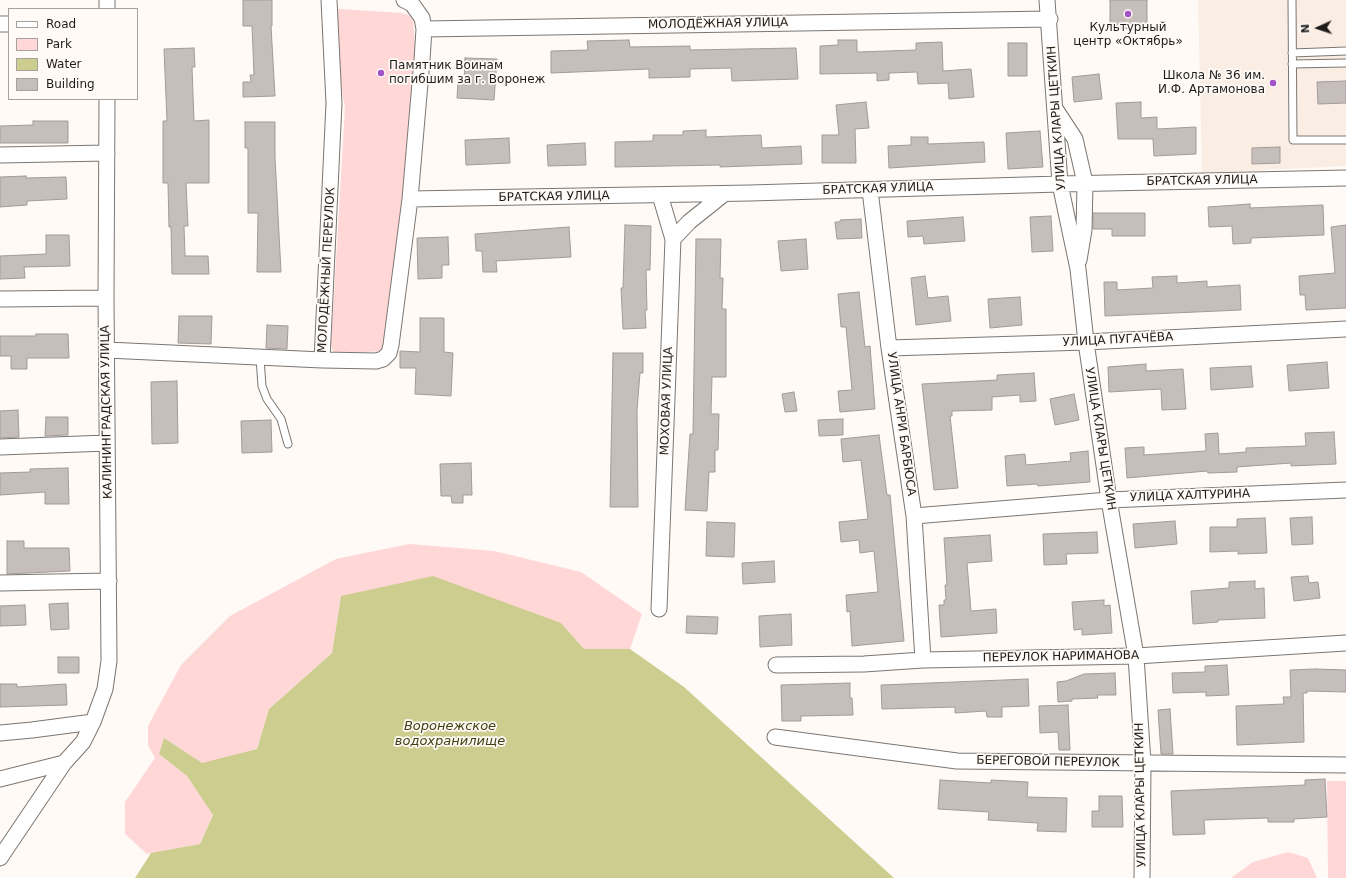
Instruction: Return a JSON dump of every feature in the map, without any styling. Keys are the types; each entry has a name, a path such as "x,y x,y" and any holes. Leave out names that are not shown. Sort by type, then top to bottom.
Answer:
{"street":[{"name":"МОЛОДЁЖНЫЙ ПЕРЕУЛОК","path":"329,0 334,103 322,360 376,361 383,359 388,353 391,345 410,199 424,29"},
{"path":"404,0 412,4 417,10 422,18 424,29"},
{"name":"УЛИЦА КЛАРЫ ЦЕТКИН","path":"1047,0 1050,19 1060,184 1078,269 1086,342 1109,500 1136,656 1143,764 1142,878"},
{"name":"МОЛОДЁЖНАЯ УЛИЦА","path":"424,29 1050,19"},
{"name":"КАЛИНИНГРАДСКАЯ УЛИЦА","path":"0,858 64,764 82,742 93,722 105,689 109,661 106,298 107,100"},
{"path":"1055,109 1075,139 1085,183 1084,230 1078,269"},
{"path":"0,155 106,153"},
{"name":"БРАТСКАЯ УЛИЦА","path":"410,199 724,194 1085,183 1346,178"},
{"name":"УЛИЦА АНРИ БАРБЮСА","path":"870,190 889,348 914,516 923,660"},
{"path":"673,239 689,222 724,194"},
{"name":"МОХОВАЯ УЛИЦА","path":"659,608 673,239 660,195"},
{"path":"0,300 106,298"},
{"name":"УЛИЦА ПУГАЧЁВА","path":"889,348 1086,342 1346,329"},
{"path":"107,350 322,360"},
{"path":"0,447 107,443"},
{"name":"УЛИЦА ХАЛТУРИНА","path":"914,516 1109,500 1346,490"},
{"path":"0,583 109,581"},
{"name":"ПЕРЕУЛОК НАРИМАНОВА","path":"776,665 864,664 923,660 1136,656 1346,643"},
{"path":"0,733 93,722"},
{"name":"БЕРЕГОВОЙ ПЕРЕУЛОК","path":"775,737 957,761 1346,765"},
{"path":"0,779 64,764"}],"lane":[{"path":"1292,0 1293,140 1346,140"},
{"path":"1292,53 1346,51"},
{"path":"1292,64 1346,63"},
{"path":"260,358 262,386 267,399 281,419 288,444"}],"shaded area":[{"name":"Школа № 36 им. И.Ф. Артамонова","path":"1198,0 1346,0 1346,166 1202,173"}],"green space":[{"path":"336,10 401,13 409,15 413,21 417,63 409,177 386,347 381,351 337,354 333,351 331,345 345,108 339,72"},
{"path":"409,544 494,551 581,572 642,614 630,649 584,649 561,623 341,596 332,653 269,709 257,749 202,764 164,738 159,754 187,776 213,814 200,844 147,854 125,834 125,802 155,758 148,745 148,726 181,665 230,616 336,559"},
{"path":"1327,781 1346,781 1346,878 1328,878"},
{"path":"1288,852 1308,858 1317,878 1231,878 1253,862"}],"water":[{"name":"Воронежское водохранилище","path":"433,576 561,623 584,649 630,649 684,687 894,878 135,878 151,853 200,844 213,815 187,776 159,754 164,738 202,763 257,749 269,709 332,653 341,596"}],"building":[{"path":"243,0 272,0 271,26 275,96 243,97 243,82 251,82 250,75 254,75 252,26 243,26"},
{"name":"Культурный центр «Октябрь»","path":"1110,0 1147,0 1147,28 1110,29"},
{"path":"629,40 630,47 690,46 690,50 796,48 798,79 732,81 731,68 690,69 690,77 649,78 649,69 551,73 551,51 588,50 587,41"},
{"path":"838,40 857,40 857,52 916,50 916,43 942,42 943,71 971,69 974,97 949,99 948,83 918,84 917,72 889,73 889,80 877,81 877,73 820,74 820,46 838,45"},
{"path":"1008,43 1027,43 1027,76 1008,76"},
{"path":"194,48 195,67 192,67 194,121 209,120 209,183 186,183 188,226 184,226 185,256 208,256 209,274 172,274 168,183 163,183 163,121 167,121 164,49"},
{"path":"465,58 497,59 494,100 457,98 458,82 464,83"},
{"path":"1099,74 1102,99 1074,102 1072,77"},
{"path":"1346,81 1346,103 1318,104 1317,82"},
{"path":"866,102 869,128 855,129 856,163 822,163 822,135 839,135 836,105"},
{"path":"1141,102 1141,118 1157,117 1157,129 1196,127 1196,154 1154,156 1153,139 1118,139 1116,103"},
{"path":"33,121 68,121 68,143 0,143 0,126 33,125"},
{"path":"245,122 275,122 275,157 281,272 257,272 258,213 248,213 248,148 245,148"},
{"path":"706,130 706,137 761,135 762,148 801,146 802,164 720,167 720,165 615,167 615,142 653,141 653,135 683,135 683,131"},
{"path":"1040,131 1043,167 1008,169 1006,133"},
{"path":"911,137 928,137 928,144 984,142 985,162 889,168 888,146 911,145"},
{"path":"509,138 510,163 466,165 465,140"},
{"path":"585,143 586,165 548,166 547,145"},
{"path":"1280,147 1280,163 1252,164 1252,148"},
{"path":"26,176 26,178 66,177 67,199 27,201 27,205 0,207 0,177"},
{"path":"1250,204 1250,208 1323,205 1324,235 1251,238 1251,243 1233,244 1232,226 1209,227 1208,207"},
{"path":"1093,213 1145,213 1145,236 1112,236 1112,229 1093,229"},
{"path":"1051,216 1053,251 1032,252 1030,217"},
{"path":"963,217 965,241 924,244 923,236 908,237 907,221"},
{"path":"861,219 862,238 837,239 835,222 840,222 840,220"},
{"path":"625,225 651,226 650,270 646,270 646,328 623,329 621,288 623,288"},
{"path":"1346,225 1346,308 1306,310 1305,295 1300,295 1299,276 1335,273 1331,227"},
{"path":"569,227 571,257 496,261 497,272 483,272 482,251 476,251 475,234"},
{"path":"46,235 69,235 70,266 24,267 25,278 0,279 0,256 46,254"},
{"path":"448,237 449,265 442,265 442,278 418,279 417,238"},
{"path":"696,239 721,239 720,278 723,278 722,309 726,309 726,377 712,377 711,414 719,414 718,450 715,450 715,472 709,472 707,511 685,510 690,434 693,434"},
{"path":"806,239 808,269 781,271 778,241"},
{"path":"925,276 928,298 948,296 951,321 916,325 911,278"},
{"path":"1177,276 1177,283 1207,281 1207,287 1240,285 1241,310 1105,316 1104,282 1117,282 1117,290 1153,288 1152,277"},
{"path":"859,292 865,347 870,346 875,409 840,412 838,391 852,390 846,327 841,327 838,294"},
{"path":"1020,297 1022,325 990,328 988,299"},
{"path":"179,316 212,316 211,344 178,343"},
{"path":"420,318 444,318 444,352 453,353 451,396 415,394 416,368 400,368 400,351 420,352"},
{"path":"267,325 288,326 287,349 266,348"},
{"path":"36,334 68,334 69,358 27,358 27,369 11,369 11,356 0,356 0,336 36,336"},
{"path":"613,353 643,353 643,373 640,373 637,410 638,507 610,507"},
{"path":"1327,362 1329,388 1289,391 1287,365"},
{"path":"1146,364 1146,371 1183,369 1186,409 1162,410 1161,389 1109,392 1108,367"},
{"path":"1251,366 1253,387 1211,390 1210,368"},
{"path":"1034,373 1036,401 1020,402 1020,395 992,397 992,410 952,411 952,416 950,416 958,488 934,490 922,384 997,380 997,375"},
{"path":"177,381 178,443 152,444 151,382"},
{"path":"794,392 797,411 785,412 782,394"},
{"path":"1074,394 1079,420 1055,425 1050,399"},
{"path":"18,410 19,437 0,438 0,411"},
{"path":"46,417 68,417 68,435 45,436"},
{"path":"843,419 843,435 819,436 818,420"},
{"path":"271,420 272,452 242,453 241,421"},
{"path":"1334,432 1336,464 1291,466 1291,463 1237,467 1237,472 1208,473 1207,471 1127,478 1125,448 1144,447 1144,455 1206,451 1205,434 1218,433 1219,454 1246,452 1246,448 1306,446 1305,433"},
{"path":"879,435 887,495 890,495 904,641 852,646 850,611 847,612 846,595 878,592 874,551 860,553 859,540 841,542 839,522 868,519 861,460 843,462 841,439"},
{"path":"1088,451 1090,482 1038,486 1037,484 1007,486 1005,456 1025,454 1026,465 1071,461 1070,453"},
{"path":"471,463 472,495 463,495 463,503 452,503 451,496 441,496 440,464"},
{"path":"68,468 69,504 45,504 45,492 0,495 0,473 30,472 30,469"},
{"path":"1312,517 1313,544 1292,545 1290,518"},
{"path":"1265,518 1267,553 1238,554 1238,551 1210,552 1210,527 1237,527 1237,519"},
{"path":"1175,521 1177,544 1135,548 1133,524"},
{"path":"707,522 735,523 734,557 706,556"},
{"path":"1097,532 1098,553 1066,554 1067,564 1044,565 1043,534"},
{"path":"990,535 992,561 967,563 971,611 996,609 997,633 941,637 939,605 944,605 944,600 946,600 945,585 947,585 944,538"},
{"path":"7,541 24,541 24,548 69,548 70,571 7,574"},
{"path":"774,561 775,582 743,584 742,563"},
{"path":"1308,576 1309,583 1318,582 1320,598 1294,601 1291,577"},
{"path":"1255,581 1255,589 1264,588 1265,618 1218,620 1218,622 1193,624 1191,591 1229,588 1229,582"},
{"path":"1104,600 1104,606 1110,605 1112,633 1082,635 1082,629 1074,630 1072,602"},
{"path":"68,603 69,629 51,630 49,604"},
{"path":"25,605 26,625 0,626 0,606"},
{"path":"791,614 792,645 760,647 759,616"},
{"path":"687,616 718,617 717,634 686,633"},
{"path":"58,657 79,657 79,673 58,673"},
{"path":"1227,665 1229,695 1206,696 1206,692 1173,693 1172,673 1205,672 1205,666"},
{"path":"1290,670 1346,670 1346,692 1307,691 1307,693 1303,693 1304,742 1237,745 1236,706 1284,704 1283,697 1291,697"},
{"path":"1115,673 1116,695 1097,695 1098,698 1072,699 1072,701 1058,702 1057,682 1066,681 1084,674"},
{"path":"1028,679 1029,706 1002,707 1002,717 987,717 986,711 955,713 955,707 882,709 881,685"},
{"path":"850,683 850,698 852,698 853,715 801,716 801,721 782,721 781,685"},
{"path":"0,684 17,684 17,687 66,684 67,705 0,707"},
{"path":"1068,705 1070,750 1059,750 1058,732 1040,733 1039,706"},
{"path":"1170,709 1173,754 1161,754 1158,710"},
{"path":"1325,779 1327,817 1294,819 1294,822 1268,822 1268,818 1204,820 1205,834 1173,835 1171,791 1305,785 1305,780"},
{"path":"940,780 991,783 991,780 1028,782 1027,797 1067,798 1066,832 1037,831 1038,823 988,820 989,812 938,809"},
{"path":"1099,796 1122,796 1123,827 1092,827 1092,811 1099,811"}],"place":[{"name":"Культурный центр «Октябрь»","path":"1128,14"},
{"name":"Памятник Воинам погибшим за г. Воронеж","path":"381,73"},
{"name":"Школа № 36 им. И.Ф. Артамонова","path":"1273,83"}]}
